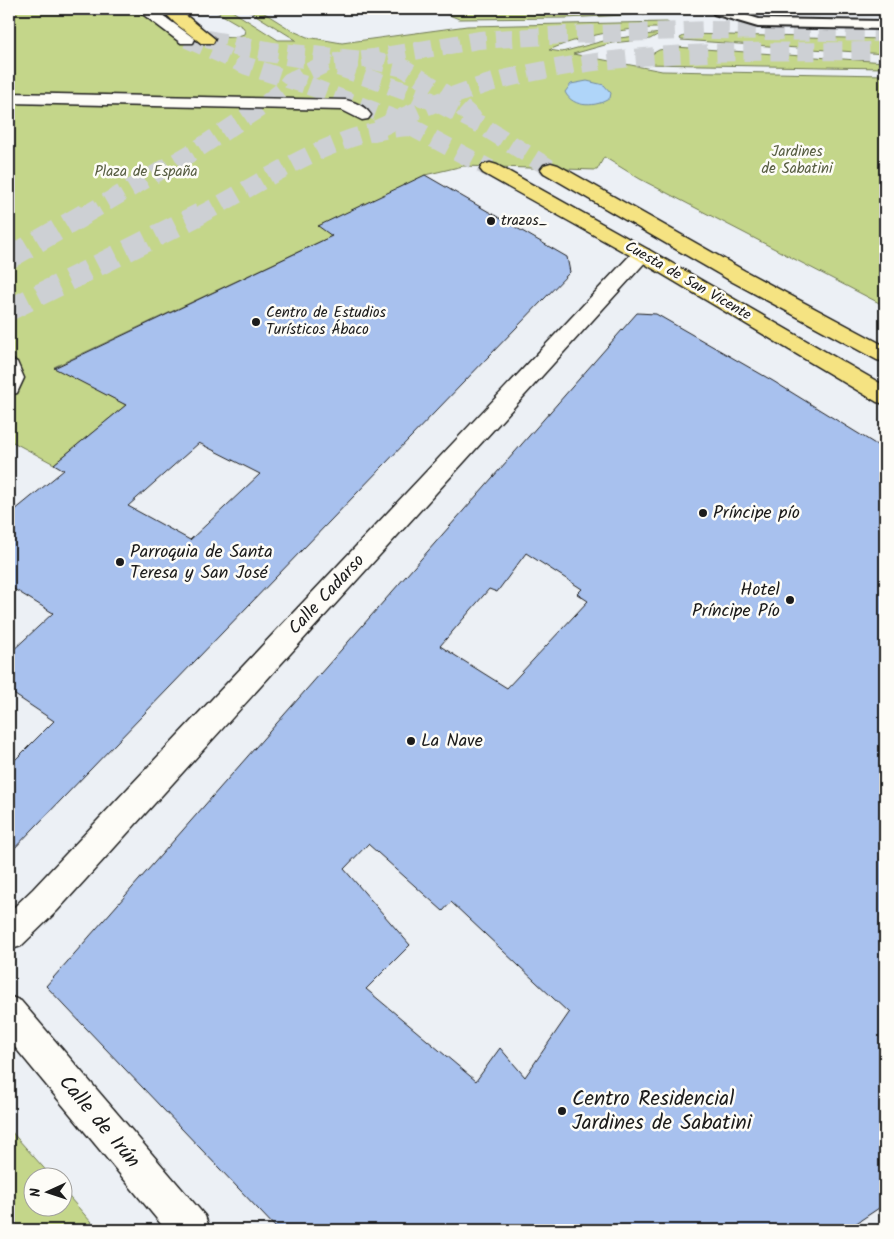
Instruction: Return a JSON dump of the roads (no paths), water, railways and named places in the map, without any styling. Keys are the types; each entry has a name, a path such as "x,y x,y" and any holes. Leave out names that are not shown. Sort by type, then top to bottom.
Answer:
{"main road":[{"path":"169,9 207,38"},
{"name":"Cuesta de San Vicente","path":"490,169 642,254 885,396"},
{"name":"Cuesta de San Vicente","path":"551,169 732,273 885,355"}],"street":[{"path":"144,9 187,40"},
{"path":"9,98 346,105 362,115"},
{"name":"Calle Cadarso","path":"9,934 58,886 642,254"},
{"path":"9,367 12,378 9,387"},
{"name":"Calle de Irún","path":"9,1013 192,1230"}],"lane":[{"path":"719,11 758,23 885,25"}],"water":[{"path":"587,81 604,85 611,93 610,98 593,105 586,105 569,98 565,92 571,84"}],"tunnel":[{"path":"359,60 479,40 565,35 709,30 885,33"},
{"path":"187,39 247,66 309,86"},
{"path":"207,39 273,51 359,60"},
{"path":"207,39 243,49 327,63 435,102 481,125 551,169"},
{"path":"450,97 508,78 554,68 601,61 743,52 885,51"},
{"path":"83,216 196,150 263,106 283,90 290,81 327,63 359,60"},
{"path":"359,60 404,68 450,97"},
{"path":"309,86 398,120 411,127"},
{"path":"377,129 450,97"},
{"path":"450,97 481,125"},
{"path":"198,216 275,173 327,147 383,130 411,127"},
{"path":"411,127 490,169"},
{"path":"9,258 85,214"},
{"path":"9,310 200,214"}],"place":[{"name":"trazos_","path":"491,221"},
{"name":"Centro de Estudios Turísticos Ábaco","path":"256,322"},
{"name":"Príncipe pío","path":"703,513"},
{"name":"Parroquia de Santa Teresa y San José","path":"120,562"},
{"name":"Hotel Príncipe Pío","path":"790,600"},
{"name":"La Nave","path":"411,741"},
{"name":"Centro Residencial Jardines de Sabatini","path":"562,1111"}],"park label":[{"name":"Jardines de Sabatini","path":"797,160"},
{"name":"Plaza de España","path":"146,172"}]}
